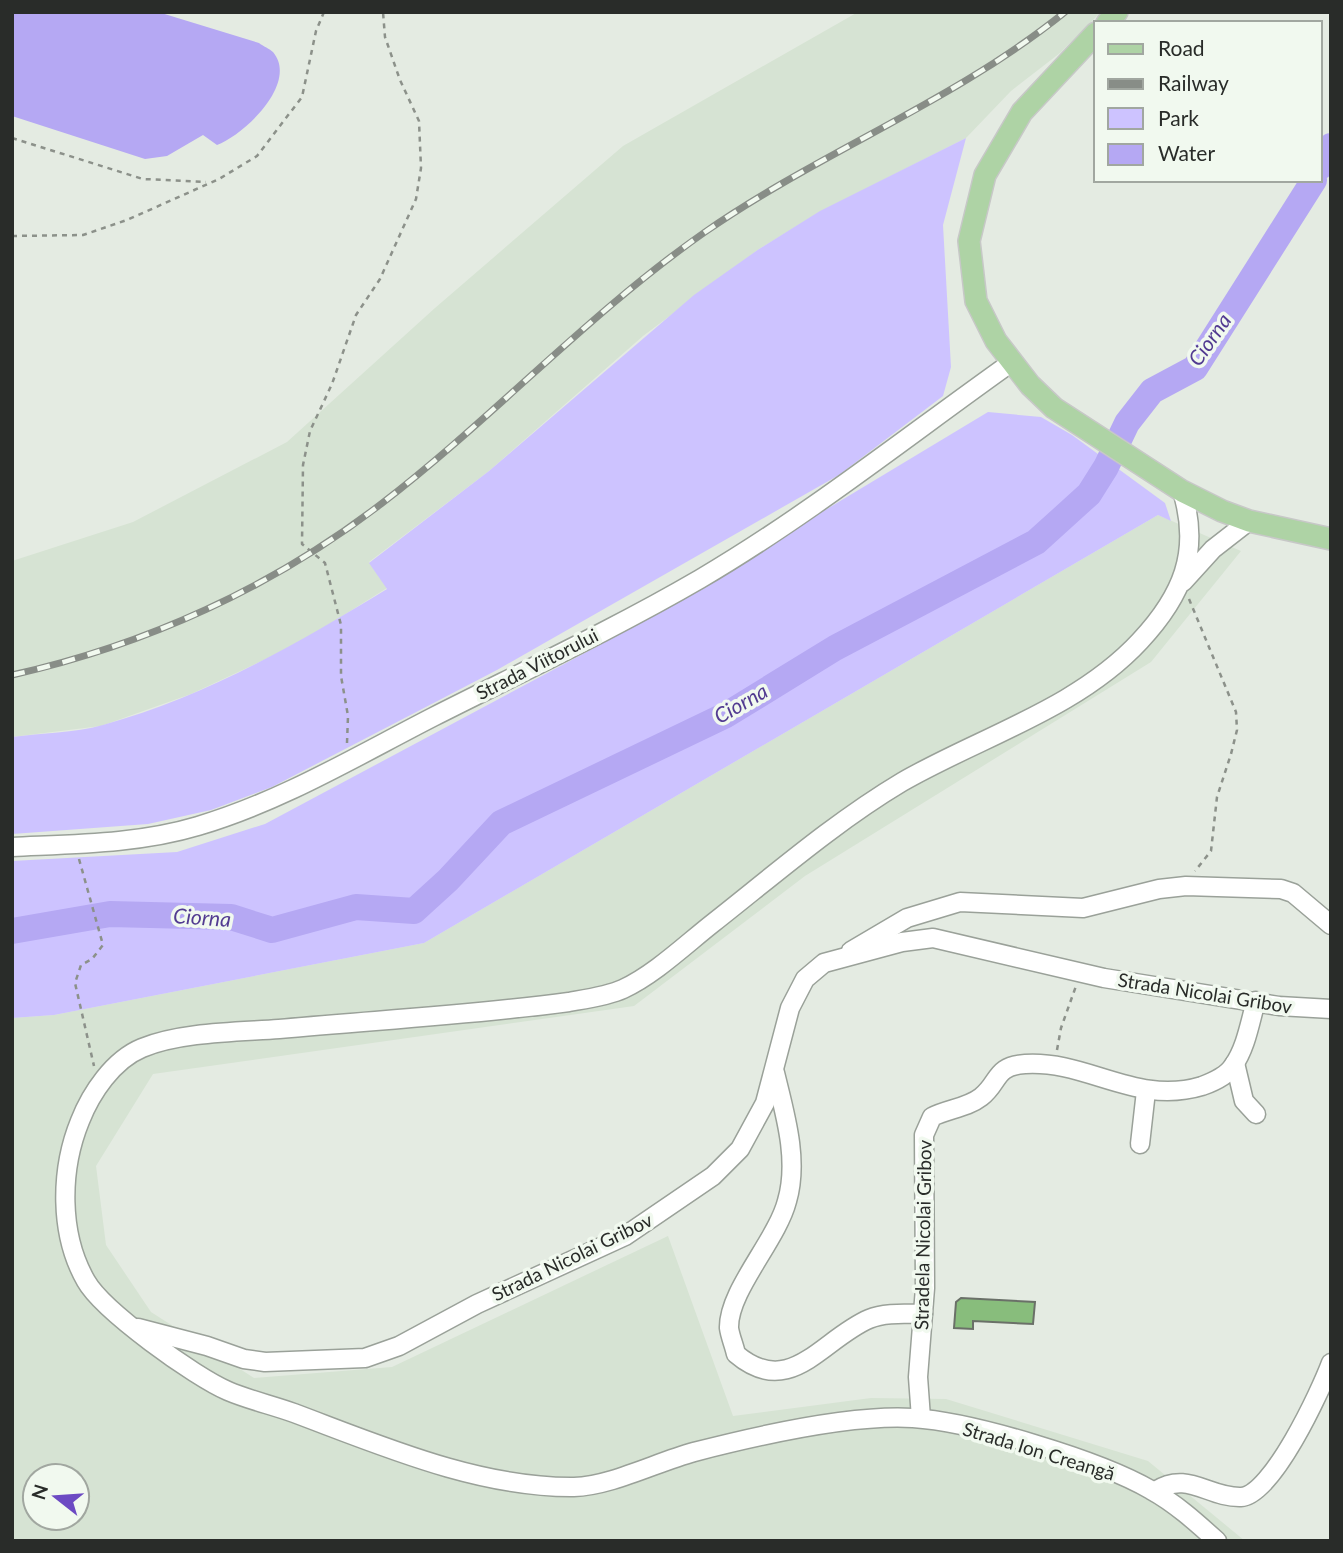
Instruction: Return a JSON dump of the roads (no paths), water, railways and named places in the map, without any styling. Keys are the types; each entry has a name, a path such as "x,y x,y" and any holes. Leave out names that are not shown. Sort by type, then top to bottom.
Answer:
{"main road":[{"path":"1094,35 1022,112 985,175 969,241 976,302 996,341 1030,385 1054,408 1182,491 1249,521 1331,539"}],"street":[{"name":"Strada Viitorului","path":"12,847 140,839 195,827 264,804 700,579 780,528 1012,362"},
{"path":"1182,491 1190,516 1192,537 1183,582"},
{"name":"Strada Ion Creangă","path":"1217,1541 1155,1492 1118,1474 1050,1451 920,1418 872,1417 798,1430 694,1452 581,1488 506,1481 454,1469 226,1391 174,1360 99,1298 86,1282 66,1234 67,1187 73,1139 85,1107 122,1060 141,1048 226,1033 490,1011 579,1000 623,989 671,956 839,825 902,783 1092,683 1140,641 1183,582 1213,549 1249,521"},
{"path":"836,960 907,918 960,902 1083,908 1159,889 1281,889 1293,893 1331,925"},
{"name":"Strada Nicolai Gribov","path":"136,1328 207,1346 244,1359 265,1362 365,1358 399,1346 477,1304 625,1236 713,1176 740,1149 758,1120 797,990 813,971 836,960 909,940 933,938 1081,973 1256,1001 1331,1009"},
{"path":"1256,1001 1235,1063 1244,1101 1256,1114"},
{"name":"Stradela Nicolai Gribov","path":"920,1418 918,1377 923,1314 923,1135 926,1125 939,1113 981,1097 1000,1071 1024,1064 1057,1065 1146,1091 1180,1090 1208,1084 1228,1072 1235,1063"},
{"path":"775,1070 786,1121 792,1182 778,1225 731,1309 729,1329 736,1354 760,1370 782,1371 803,1363 870,1318 923,1314"},
{"path":"1140,1144 1146,1091"},
{"path":"1155,1492 1177,1481 1239,1498 1257,1491 1296,1438 1314,1406 1331,1363"}],"water":[{"path":"12,12 158,12 259,43 273,52 279,64 279,78 265,106 241,131 228,139 217,145 203,135 167,156 145,159 12,116"}],"waterway":[{"name":"Ciorna","path":"1322,163 1331,146"},
{"name":"Ciorna","path":"12,931 110,914 231,917 272,930 356,907 414,911 448,880 501,823 726,715 835,648 1036,542 1089,494 1106,467 1127,423 1152,391 1195,368 1313,182"}],"railway":[{"path":"12,675 62,662 159,630 252,587 297,562 340,534 422,471 621,297 705,232 794,176 979,73 1065,12"}]}
